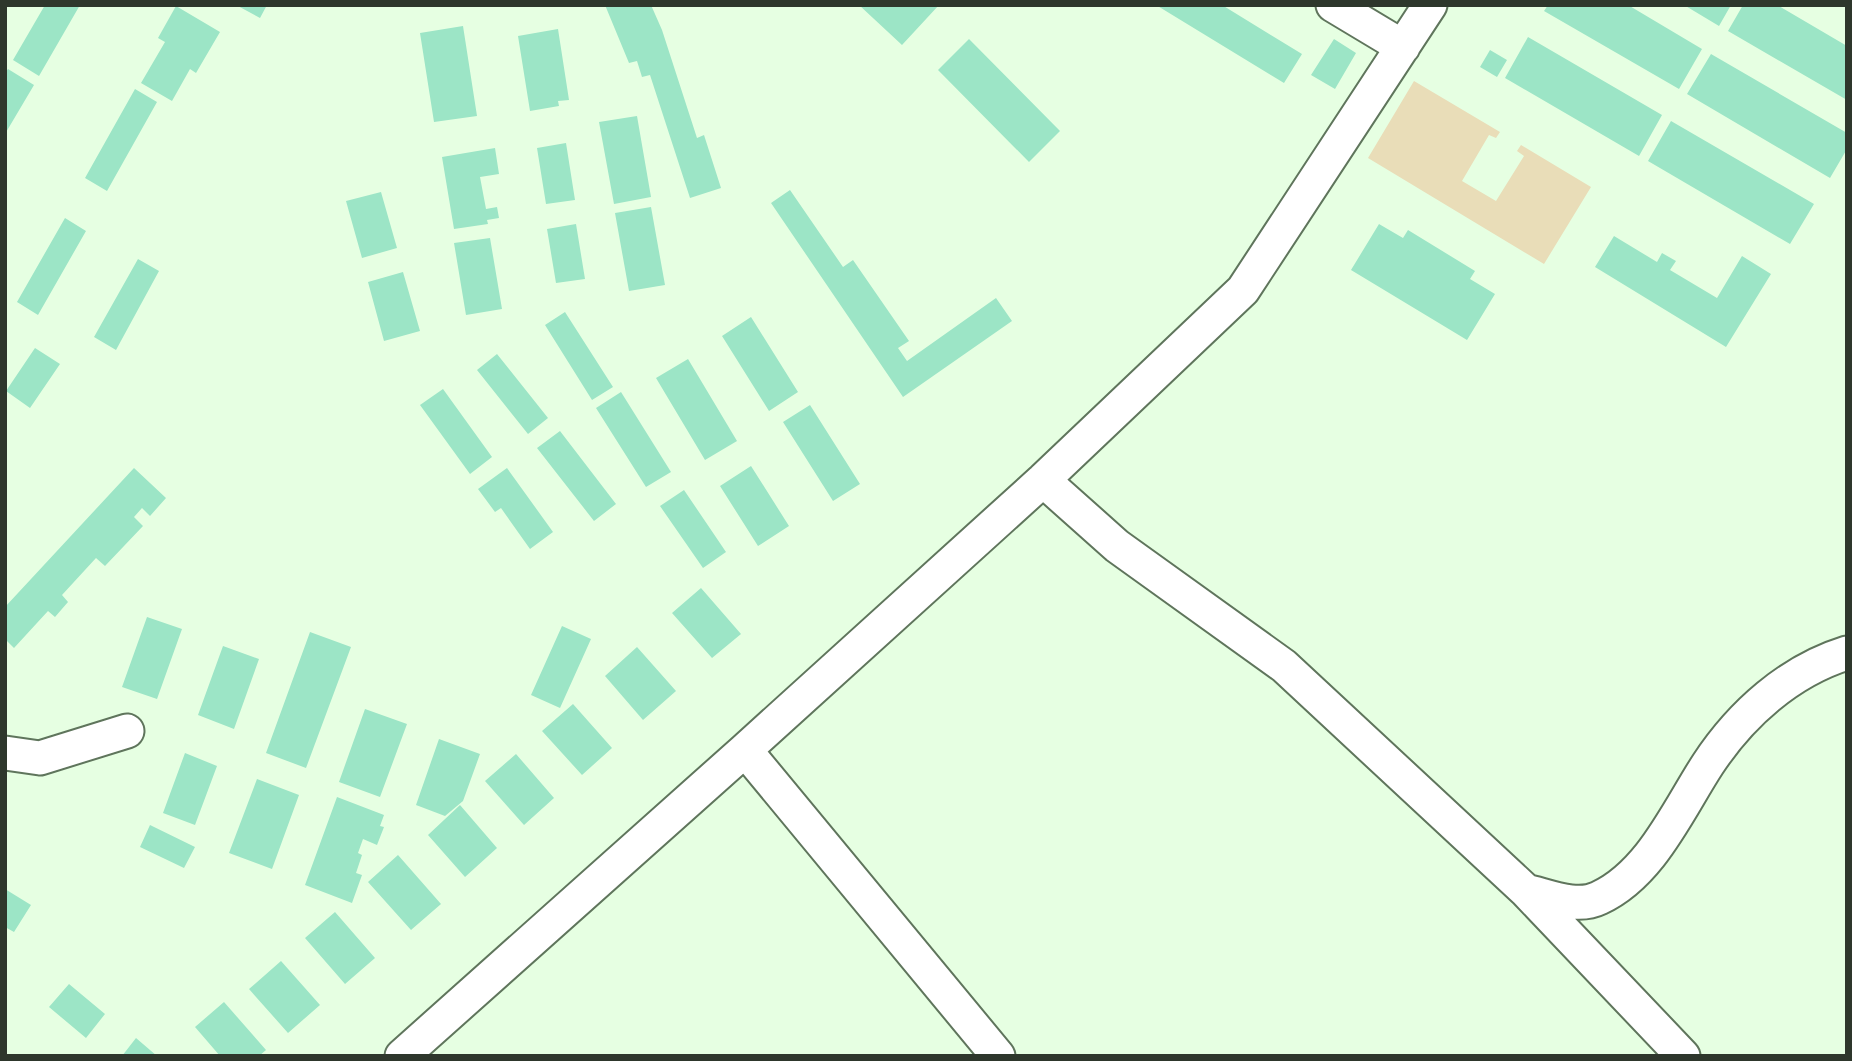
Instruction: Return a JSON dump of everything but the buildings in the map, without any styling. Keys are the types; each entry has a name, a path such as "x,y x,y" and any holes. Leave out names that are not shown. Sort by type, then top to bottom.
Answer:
{"street":[{"path":"1333,5 1403,47"},
{"path":"402,1056 1043,480 1243,290 1430,5"},
{"path":"1043,480 1117,546 1284,666 1526,891 1683,1056"},
{"path":"1526,891 1571,902 1597,899 1624,881 1648,858 1710,761 1742,719 1768,696 1834,657 1847,653"},
{"path":"5,753 40,758 127,731"},
{"path":"745,750 998,1056"}],"shaded area":[{"path":"1414,81 1500,132 1496,138 1489,135 1462,181 1496,201 1524,156 1517,151 1521,145 1591,187 1544,264 1368,158"}]}
